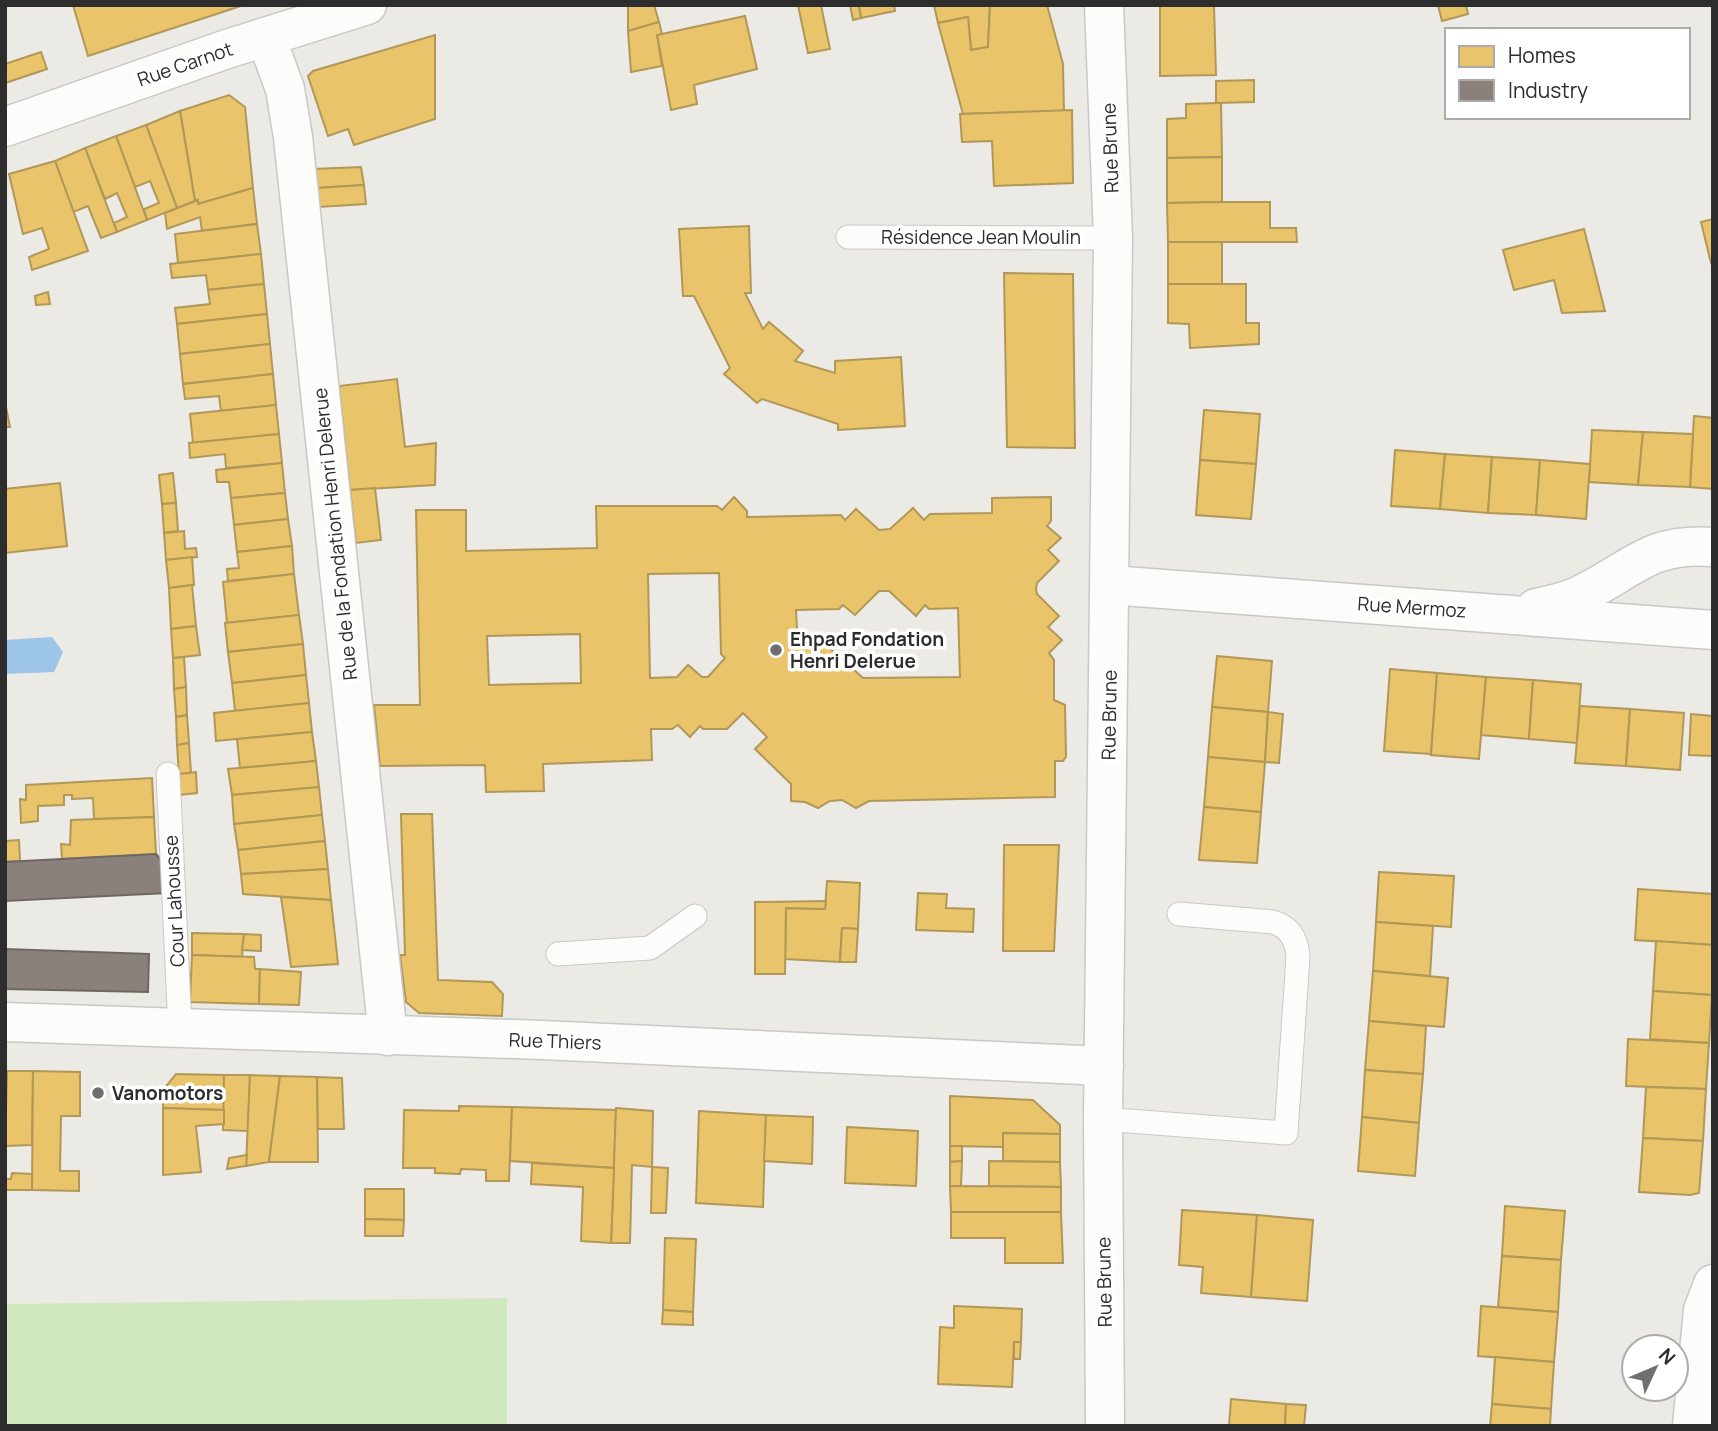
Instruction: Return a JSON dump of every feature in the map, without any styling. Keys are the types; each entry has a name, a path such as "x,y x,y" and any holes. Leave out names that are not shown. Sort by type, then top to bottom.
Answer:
{"main road":[{"name":"Rue Carnot","path":"5,127 366,5"},
{"name":"Rue Brune","path":"1104,5 1113,238 1103,1119 1105,1426"},
{"name":"Rue de la Fondation Henri Delerue","path":"266,37 285,89 291,124 388,1036"},
{"path":"1503,613 1532,609 1576,597 1646,557 1664,550 1713,547"},
{"name":"Rue Mermoz","path":"1110,585 1713,630"},
{"name":"Rue Thiers","path":"5,1022 542,1040 1104,1066"},
{"path":"1692,1426 1703,1310 1713,1284"}],"lane":[{"name":"Résidence Jean Moulin","path":"848,237 1113,238"},
{"name":"Cour Lahousse","path":"168,774 180,1028"},
{"path":"1103,1119 1286,1133 1298,957 1294,937 1273,922 1179,914"},
{"path":"558,954 650,948 695,916"}],"green space":[{"path":"507,1298 507,1426 5,1426 5,1304"}],"water":[{"path":"52,637 63,652 54,672 5,674 5,640"}],"building: Homes":[{"path":"73,5 244,5 88,56"},
{"path":"628,5 654,5 659,22 628,31"},
{"path":"798,5 821,5 830,49 808,53"},
{"path":"850,5 859,5 861,18 853,20"},
{"path":"859,5 894,5 895,11 861,18"},
{"path":"934,5 990,5 988,47 971,50 968,17 938,23"},
{"path":"990,5 1047,5 1063,64 1064,111 963,114 938,23 968,17 971,50 988,47"},
{"path":"1160,5 1214,5 1216,75 1160,76"},
{"path":"1438,5 1466,5 1468,14 1442,21"},
{"path":"745,16 757,69 694,85 697,104 671,110 657,35"},
{"path":"659,22 662,34 657,35 662,66 631,72 628,31"},
{"path":"435,35 435,119 354,145 348,129 328,136 308,76 313,71"},
{"path":"41,52 47,69 5,83 5,64"},
{"path":"1254,80 1254,102 1216,103 1216,81"},
{"path":"229,95 245,107 253,188 198,204 198,200 195,201 180,111"},
{"path":"1221,103 1222,157 1167,158 1167,119 1186,118 1186,104"},
{"path":"1072,110 1073,183 994,186 992,141 962,142 960,114"},
{"path":"180,111 195,201 177,208 146,125"},
{"path":"146,125 177,208 147,220 144,209 159,203 150,181 135,187 116,136"},
{"path":"116,136 147,220 117,232 114,223 127,217 117,193 105,199 85,148"},
{"path":"85,148 117,232 101,238 88,206 73,212 55,161"},
{"path":"1222,157 1222,202 1167,203 1167,158"},
{"path":"55,161 88,251 32,270 29,257 49,249 42,228 23,234 9,174"},
{"path":"361,167 364,185 316,188 313,169"},
{"path":"364,185 366,204 318,207 316,188"},
{"path":"253,188 257,224 202,231 200,217 167,229 165,213 198,200 198,204"},
{"path":"1270,202 1270,228 1296,228 1297,242 1168,242 1167,203"},
{"path":"1713,219 1713,262 1711,263 1701,222"},
{"path":"257,224 261,254 178,263 175,234"},
{"path":"749,226 751,293 745,293 763,329 769,322 803,351 795,361 835,373 835,361 901,357 905,426 838,430 838,424 762,399 757,403 724,374 730,368 694,296 683,296 679,229"},
{"path":"1584,229 1605,311 1562,313 1554,280 1514,290 1503,250"},
{"path":"1168,242 1222,242 1222,284 1168,284"},
{"path":"261,254 264,284 208,290 206,275 172,278 170,264"},
{"path":"1004,273 1073,274 1075,448 1007,447"},
{"path":"264,284 267,314 177,324 175,308 210,304 208,290"},
{"path":"1168,284 1246,284 1246,323 1259,323 1259,344 1190,348 1189,324 1168,323"},
{"path":"48,292 50,304 36,305 35,296"},
{"path":"267,314 270,344 180,354 177,324"},
{"path":"270,344 273,374 183,384 180,354"},
{"path":"273,374 276,405 221,411 219,396 185,399 183,384"},
{"path":"397,379 405,447 436,443 435,485 350,490 339,386"},
{"path":"5,402 10,427 5,427"},
{"path":"276,405 279,434 193,443 190,414"},
{"path":"1204,410 1260,414 1256,464 1200,460"},
{"path":"1694,416 1713,418 1713,489 1690,487"},
{"path":"1592,430 1643,432 1638,485 1589,482"},
{"path":"1643,432 1693,434 1690,487 1638,485"},
{"path":"279,434 282,463 226,468 225,454 190,458 189,443"},
{"path":"1395,450 1445,454 1440,509 1391,506"},
{"path":"1445,454 1492,457 1488,513 1440,509"},
{"path":"1492,457 1540,460 1536,515 1488,513"},
{"path":"1200,460 1256,464 1251,519 1196,515"},
{"path":"1540,460 1590,464 1586,519 1536,515"},
{"path":"282,463 285,493 231,498 229,482 217,482 216,470"},
{"path":"173,473 176,503 162,504 159,475"},
{"path":"60,483 67,546 5,553 5,489"},
{"path":"375,488 381,540 356,543 350,490"},
{"path":"285,493 288,519 234,525 231,498"},
{"name":"Ehpad Fondation Henri Delerue","path":"734,497 747,511 747,517 841,515 845,520 856,509 879,530 890,529 913,508 924,520 930,514 992,513 992,498 1051,497 1051,521 1047,526 1061,538 1048,550 1059,561 1037,583 1036,589 1037,594 1059,616 1048,627 1062,640 1049,653 1054,660 1054,700 1065,705 1066,757 1063,761 1055,761 1055,797 869,801 856,808 842,800 830,801 818,808 805,802 791,801 791,784 755,749 767,737 743,713 727,729 703,729 700,726 690,737 678,725 672,729 651,729 652,760 543,764 544,791 486,792 485,765 380,766 374,705 420,705 416,510 466,510 466,551 597,548 596,506 717,506 722,510","holes":["719,573 721,654 725,658 708,677 702,677 688,665 677,677 650,678 648,574","879,591 889,591 916,616 925,605 929,609 958,608 960,677 863,678 816,636 812,642 797,629 796,610 839,609 843,605 855,615","580,634 581,683 489,685 487,636"]},
{"path":"176,503 178,531 164,533 162,504"},
{"path":"288,519 292,546 237,552 234,525"},
{"path":"184,531 185,549 196,548 197,557 166,560 164,533"},
{"path":"292,546 294,574 228,581 227,569 239,568 237,552"},
{"path":"192,557 194,585 169,588 166,560"},
{"path":"294,574 299,615 227,623 223,582"},
{"path":"192,585 196,626 171,629 169,588"},
{"path":"299,615 303,644 228,652 225,623"},
{"path":"196,626 200,655 173,658 171,629"},
{"path":"303,644 306,675 232,683 228,652"},
{"path":"1217,656 1272,661 1268,712 1212,707"},
{"path":"184,657 186,687 174,689 173,658"},
{"path":"1390,669 1437,673 1431,754 1384,751"},
{"path":"1437,673 1486,677 1479,759 1431,755"},
{"path":"306,675 309,703 235,711 232,683"},
{"path":"1486,677 1533,680 1529,739 1481,735"},
{"path":"1533,680 1581,684 1577,743 1529,739"},
{"path":"186,687 187,715 176,717 174,689"},
{"path":"309,703 312,732 216,741 214,713"},
{"path":"1580,706 1630,709 1626,766 1575,763"},
{"path":"1212,707 1268,712 1265,762 1208,757"},
{"path":"1630,709 1684,713 1680,770 1626,766"},
{"path":"1268,712 1283,714 1279,763 1265,762"},
{"path":"1691,714 1713,716 1713,756 1689,755"},
{"path":"187,715 189,743 177,745 176,717"},
{"path":"312,732 316,761 240,768 237,739"},
{"path":"189,743 191,773 179,774 177,745"},
{"path":"1208,757 1265,762 1261,812 1204,807"},
{"path":"316,761 319,787 232,795 228,769"},
{"path":"196,772 197,793 180,795 179,774"},
{"path":"152,778 154,817 94,819 93,798 72,799 72,795 64,795 64,805 38,806 38,821 21,823 20,799 26,800 26,785"},
{"path":"319,787 322,815 234,824 232,795"},
{"path":"1204,807 1261,812 1257,863 1199,860"},
{"path":"401,814 432,814 438,980 492,982 503,994 502,1016 419,1013 406,1002 400,955 405,955"},
{"path":"322,815 325,841 238,850 234,824"},
{"path":"154,817 156,854 62,859 61,844 70,845 71,820"},
{"path":"19,840 20,861 5,862 5,841"},
{"path":"325,841 328,869 241,874 238,850"},
{"path":"1004,845 1059,845 1054,951 1003,951"},
{"path":"328,869 331,900 243,894 241,874"},
{"path":"1379,872 1454,876 1451,927 1376,922"},
{"path":"827,881 860,883 858,929 842,928 840,962 785,959 786,908 825,909"},
{"path":"1638,889 1713,894 1713,945 1635,940"},
{"path":"918,893 947,894 946,908 974,909 973,932 916,930"},
{"path":"281,897 331,900 338,964 291,967"},
{"path":"826,901 825,909 786,908 785,974 755,974 755,902"},
{"path":"1376,922 1433,926 1430,976 1373,971"},
{"path":"842,928 858,929 856,962 840,962"},
{"path":"192,933 244,934 242,957 192,955"},
{"path":"244,934 261,935 261,951 242,950"},
{"path":"1656,941 1713,945 1712,995 1653,991"},
{"path":"192,955 254,957 255,969 260,969 259,1004 190,1002"},
{"path":"260,969 301,972 299,1005 259,1004"},
{"path":"1373,971 1448,978 1444,1027 1369,1021"},
{"path":"1653,991 1712,995 1709,1043 1650,1039"},
{"path":"1369,1021 1426,1026 1423,1074 1365,1070"},
{"path":"1628,1039 1709,1043 1706,1089 1626,1086"},
{"path":"1365,1070 1423,1074 1419,1123 1362,1117"},
{"path":"7,1071 33,1071 32,1145 5,1146"},
{"path":"33,1071 80,1072 80,1116 61,1116 60,1171 79,1171 79,1191 32,1190"},
{"path":"176,1074 224,1075 224,1110 163,1108 163,1090"},
{"path":"224,1075 250,1075 248,1131 223,1130"},
{"path":"250,1075 280,1076 269,1162 246,1166"},
{"path":"280,1076 317,1077 318,1162 269,1162"},
{"path":"317,1077 342,1078 344,1129 318,1129"},
{"path":"1646,1087 1706,1089 1703,1141 1643,1138"},
{"path":"950,1096 1033,1100 1060,1125 1060,1134 1003,1133 1003,1147 950,1146"},
{"path":"459,1106 512,1107 509,1181 486,1181 486,1170 461,1169 460,1174 435,1173 435,1168 403,1168 404,1110 459,1111"},
{"path":"512,1107 616,1110 614,1168 510,1161"},
{"path":"163,1108 224,1110 224,1124 196,1126 201,1172 163,1175"},
{"path":"616,1108 653,1111 652,1167 632,1165 630,1243 611,1243"},
{"path":"699,1111 766,1115 763,1207 696,1203"},
{"path":"766,1115 813,1117 812,1164 764,1161"},
{"path":"1362,1117 1419,1123 1415,1176 1358,1171"},
{"path":"847,1127 918,1131 916,1186 845,1183"},
{"path":"1003,1133 1060,1134 1060,1162 1003,1161"},
{"path":"1643,1138 1703,1141 1699,1193 1690,1195 1639,1192"},
{"path":"950,1146 962,1146 962,1161 950,1162"},
{"path":"247,1155 246,1166 227,1169 229,1158"},
{"path":"962,1161 961,1186 950,1186 950,1162"},
{"path":"989,1161 1060,1162 1061,1187 989,1186"},
{"path":"532,1163 614,1168 611,1243 581,1241 583,1187 531,1184"},
{"path":"652,1167 668,1168 666,1213 651,1213"},
{"path":"12,1173 32,1174 32,1190 5,1190 5,1179 11,1179"},
{"path":"950,1186 1061,1187 1061,1212 951,1212"},
{"path":"365,1189 404,1189 404,1220 365,1219"},
{"path":"1505,1206 1565,1211 1561,1260 1502,1256"},
{"path":"1182,1210 1257,1215 1251,1297 1201,1293 1203,1267 1179,1265"},
{"path":"951,1212 1061,1212 1063,1263 1005,1263 1005,1238 951,1238"},
{"path":"1257,1215 1313,1220 1307,1301 1251,1297"},
{"path":"365,1219 404,1220 403,1236 365,1236"},
{"path":"665,1238 696,1239 693,1312 663,1310"},
{"path":"1502,1256 1561,1260 1558,1312 1498,1307"},
{"path":"954,1306 1022,1309 1021,1342 1014,1342 1012,1387 938,1384 940,1327 954,1328"},
{"path":"1481,1306 1558,1312 1554,1362 1478,1356"},
{"path":"663,1310 693,1312 693,1325 662,1324"},
{"path":"1014,1342 1021,1342 1020,1359 1014,1359"},
{"path":"1495,1357 1554,1362 1551,1409 1492,1404"},
{"path":"1231,1399 1286,1404 1285,1426 1229,1426"},
{"path":"1286,1404 1306,1405 1304,1426 1285,1426"},
{"path":"1492,1404 1551,1409 1550,1426 1490,1426"}],"building: Industry":[{"path":"156,854 165,865 167,893 5,901 5,862"},
{"path":"5,949 149,954 148,992 5,989"}],"place":[{"name":"Ehpad Fondation Henri Delerue","path":"776,650"},
{"name":"Vanomotors","path":"98,1093"}]}
